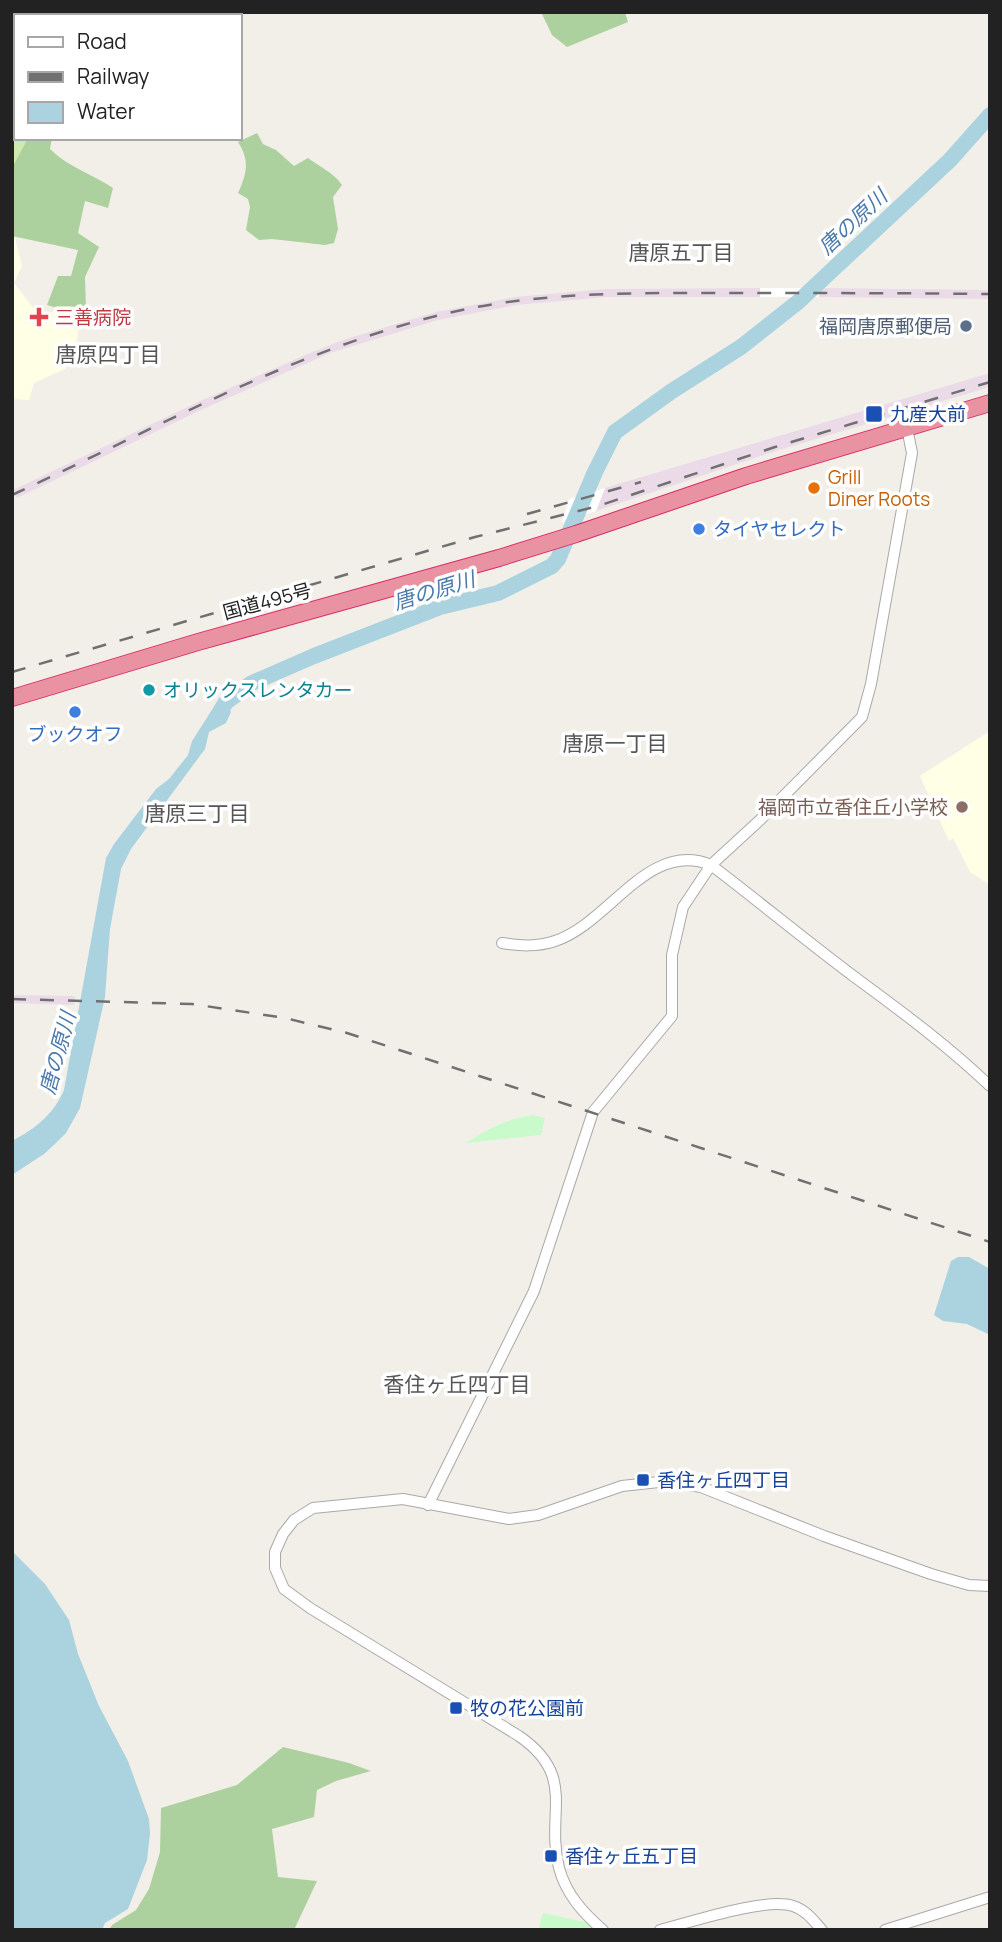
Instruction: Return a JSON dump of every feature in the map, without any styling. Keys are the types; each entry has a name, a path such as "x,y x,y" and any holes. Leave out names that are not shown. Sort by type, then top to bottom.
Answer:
{"highway":[{"path":"907,428 990,403"},
{"name":"国道495号","path":"12,698 198,642 394,589 576,534 747,476 907,428"}],"street":[{"path":"428,1505 534,1291 593,1112 672,1016 675,937 683,907 711,865 760,820 862,717 871,684 912,453 907,428"},
{"path":"502,943 536,946 557,941 590,921 651,871 672,861 701,861 711,865 858,980 901,1010 990,1086"},
{"path":"603,1930 570,1895 559,1868 555,1784 551,1767 542,1754 519,1736 310,1608 285,1589 275,1568 275,1552 283,1534 294,1520 313,1508 403,1499 509,1519 538,1515 622,1486 668,1481 701,1487 824,1536 931,1574 969,1585 990,1586"},
{"path":"885,1930 990,1897"},
{"path":"660,1930 767,1903 798,1908 822,1930"}],"shaded area":[{"name":"三善病院","path":"12,236 15,238 22,266 14,283 35,310 57,313 79,325 75,353 65,369 34,383 29,400 12,399"},
{"path":"760,288 760,297 606,297 516,305 438,320 330,353 201,410 17,498 13,490 198,402 305,355 346,339 436,312 515,297 606,289"},
{"path":"820,288 990,290 990,299 819,297"},
{"path":"990,373 990,387 776,451 596,511 605,488"},
{"name":"福岡市立香住丘小学校","path":"990,731 990,885 970,872 953,838 949,841 920,776"},
{"path":"12,995 75,996 74,1005 12,1003"}],"green space":[{"path":"12,12 14,140 33,140 12,174"},
{"path":"541,12 625,12 628,22 567,47 552,35"},
{"path":"257,133 263,144 276,150 294,166 308,158 342,185 333,197 338,229 334,243 325,245 259,240 246,230 250,207 248,199 238,193 246,161 238,142"},
{"path":"27,140 52,140 50,149 57,155 113,188 108,208 85,201 78,233 99,247 85,277 86,310 80,315 47,305 58,276 71,276 78,250 12,236 12,168"},
{"path":"533,1115 545,1118 541,1135 466,1143 498,1125"},
{"path":"283,1747 371,1771 336,1781 317,1790 314,1817 272,1829 278,1877 317,1881 294,1930 109,1930 112,1925 136,1910 149,1889 160,1852 161,1808 237,1785"},
{"path":"543,1913 589,1923 592,1930 538,1930"}],"water":[{"path":"217,702 226,702 231,712 226,723 209,732 205,749 131,849 121,869 110,929 105,997 80,1108 66,1133 57,1142 12,1175 12,1141 43,1120 64,1090 106,858 156,789 169,779 188,755 192,741"},
{"path":"958,1257 969,1257 990,1269 990,1335 967,1324 943,1321 934,1315 951,1261"},
{"path":"12,1551 45,1584 69,1620 78,1654 98,1704 128,1761 149,1819 147,1860 128,1909 105,1923 102,1930 12,1930"}],"pier":[{"path":"760,288 820,288 819,297 760,297"},
{"path":"605,488 596,511 562,522 569,499"}],"waterway":[{"name":"唐の原川","path":"216,719 226,702 252,683 440,607 498,593 552,566 558,559 615,432 672,391 741,347 798,302 950,160 990,115"}],"railway":[{"path":"12,495 273,372 381,332 471,308 541,298 612,294 990,294"},
{"path":"12,672 475,537 598,506 775,447 990,382"},
{"path":"527,514 641,482"},
{"path":"12,999 192,1004 285,1018 347,1033 990,1242"}],"place":[{"name":"三善病院","path":"39,317"},
{"name":"福岡唐原郵便局","path":"966,326"},
{"name":"九産大前","path":"874,414"},
{"name":"Grill Diner Roots","path":"814,488"},
{"name":"タイヤセレクト","path":"699,529"},
{"name":"オリックスレンタカー","path":"149,690"},
{"name":"ブックオフ","path":"75,712"},
{"name":"福岡市立香住丘小学校","path":"962,807"},
{"name":"香住ヶ丘四丁目","path":"643,1480"},
{"name":"牧の花公園前","path":"456,1708"},
{"name":"香住ヶ丘五丁目","path":"551,1856"}],"district":[{"name":"唐原五丁目","path":"681,253"},
{"name":"唐原四丁目","path":"108,355"},
{"name":"唐原一丁目","path":"615,744"},
{"name":"唐原三丁目","path":"197,814"},
{"name":"香住ヶ丘四丁目","path":"457,1385"}]}
